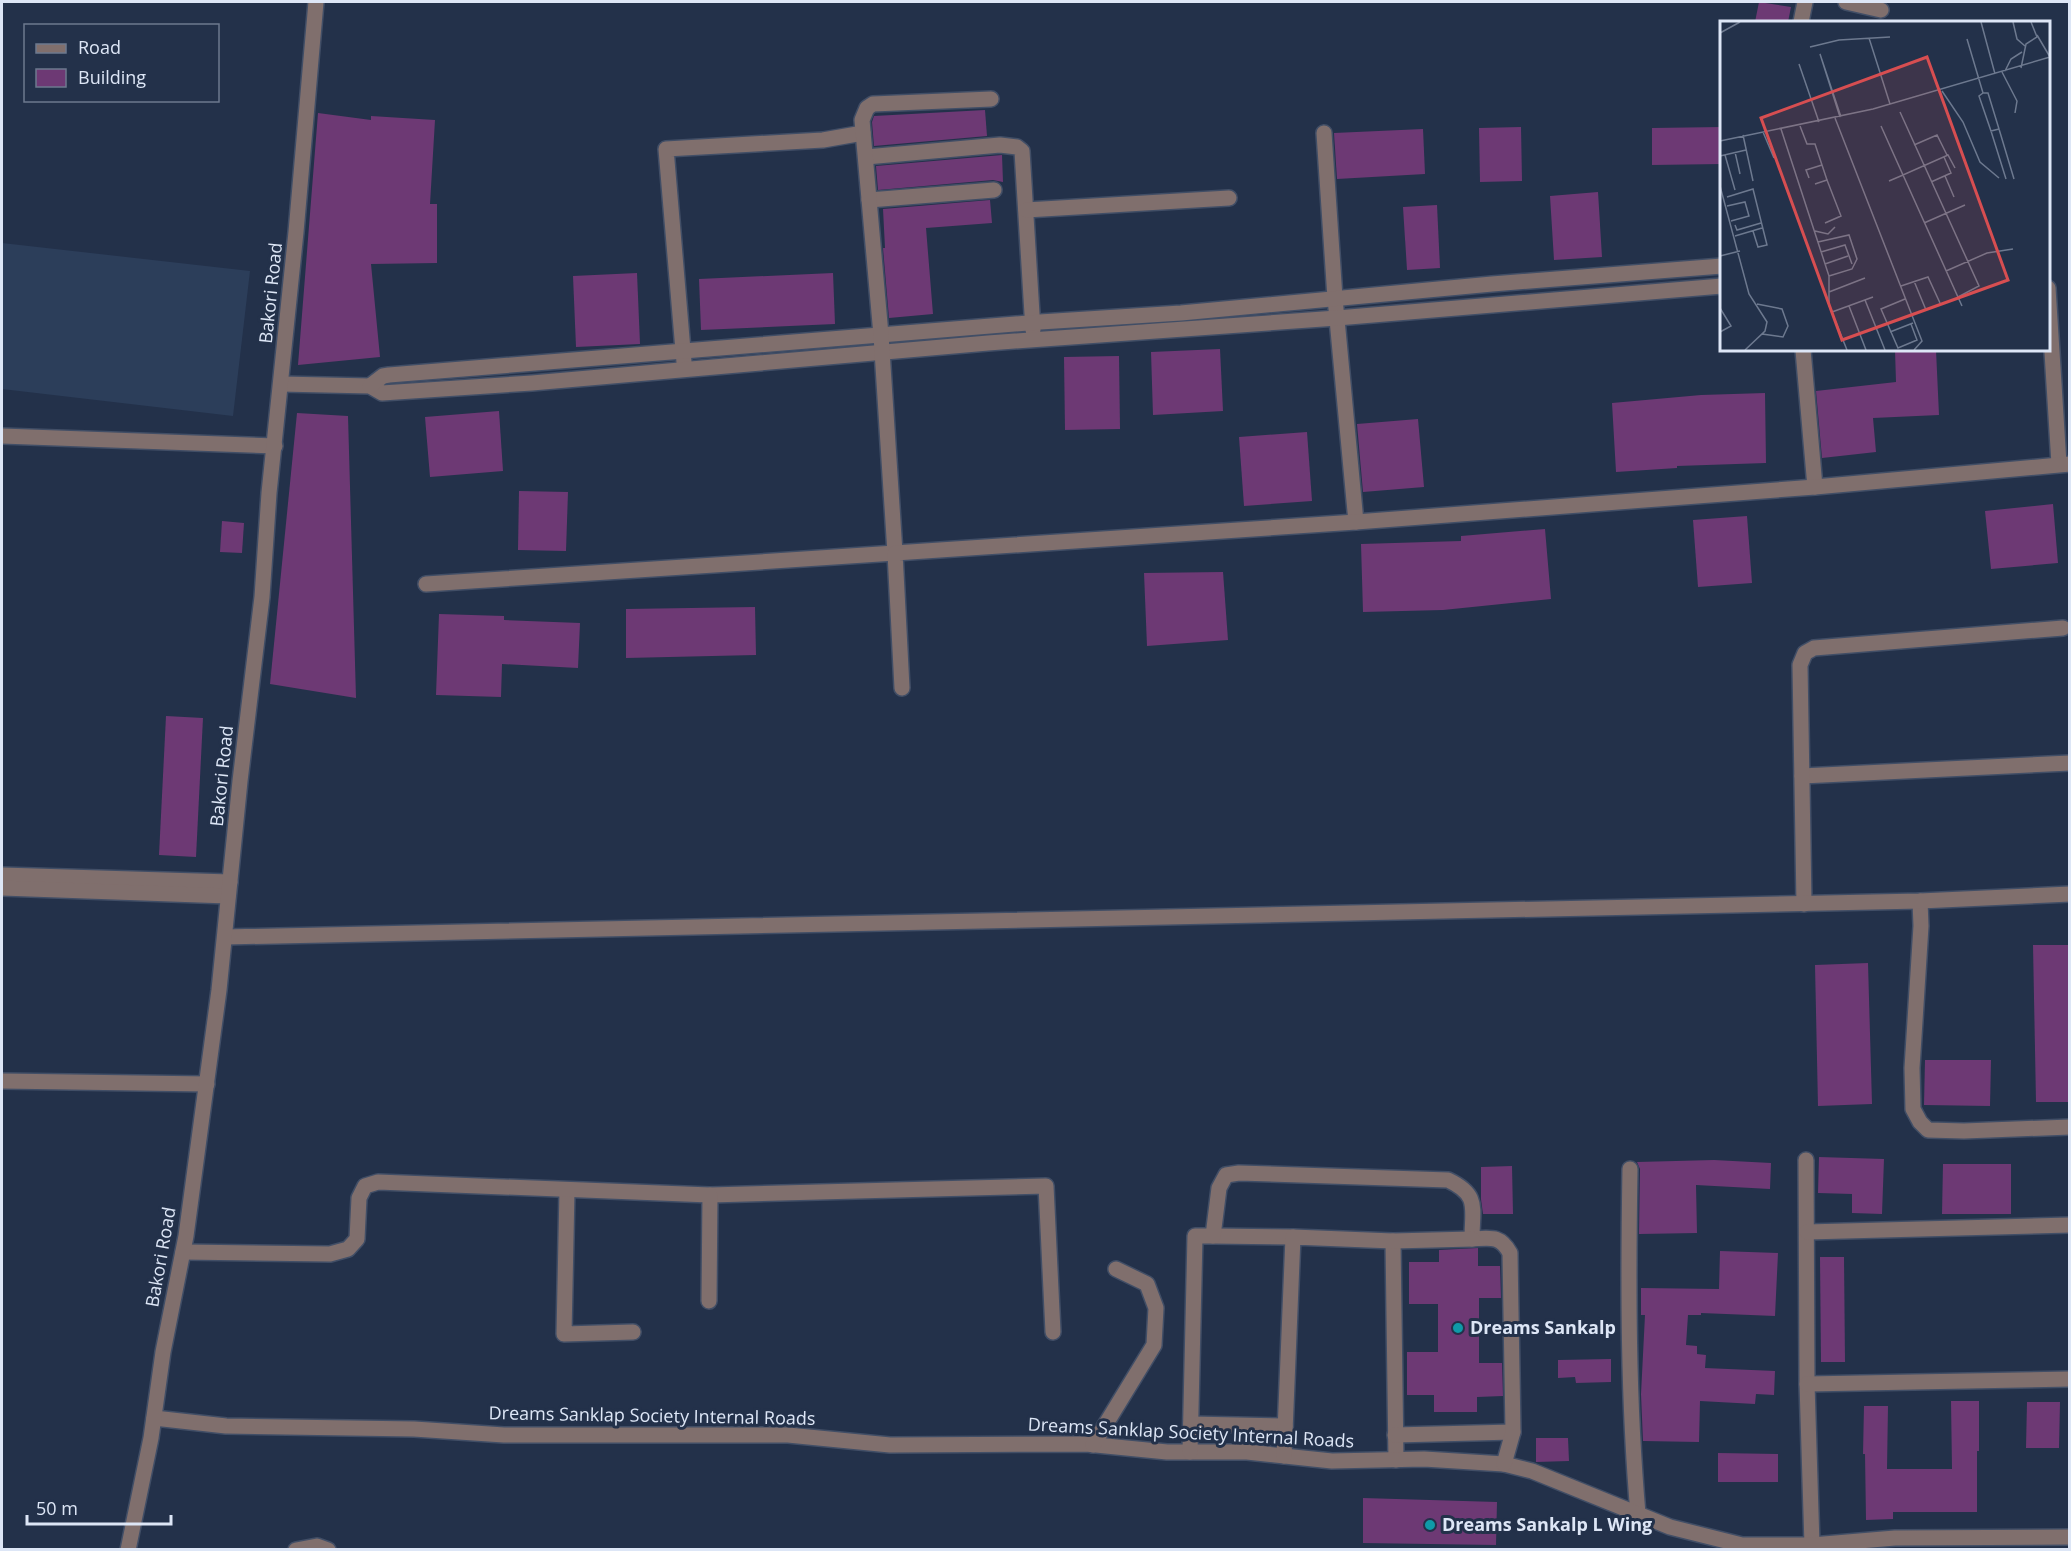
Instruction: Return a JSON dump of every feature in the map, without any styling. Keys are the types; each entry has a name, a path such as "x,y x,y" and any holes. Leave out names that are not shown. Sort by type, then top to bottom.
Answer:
{"street":[{"name":"Bakori Road","path":"128,1550 183,1252 225,937 262,597 316,2"},
{"path":"1801,21 1805,2"},
{"path":"1846,2 1881,10"},
{"path":"902,688 881,335 862,120 867,108 873,104 991,99"},
{"path":"1324,133 1335,298 1356,522"},
{"path":"684,370 666,149 824,140 863,134"},
{"path":"866,157 1000,145 1017,147 1022,151 1034,339"},
{"path":"869,200 994,190"},
{"path":"1026,210 1229,198"},
{"path":"369,386 383,376 389,375 1181,313 1492,284 1720,266"},
{"path":"281,384 369,386 382,393 389,393 882,354 1034,339 1337,318 1720,286"},
{"path":"426,584 1356,522 1815,487 2064,464 2050,300"},
{"path":"1803,351 1815,487"},
{"path":"2,436 275,446"},
{"path":"1804,904 1800,665 1805,653 1814,648 2063,628"},
{"path":"1802,776 2070,764"},
{"path":"2,874 229,889"},
{"path":"2,888 229,889"},
{"path":"225,937 1920,902 2070,894"},
{"path":"1920,902 1912,1068 1913,1109 1920,1122 1928,1130 1940,1131 2070,1128"},
{"path":"2,1081 207,1084"},
{"path":"1806,1160 1807,1384 1812,1545"},
{"path":"1630,1169 1628,1324 1631,1436 1638,1514"},
{"path":"1213,1236 1219,1188 1226,1175 1239,1173 1448,1180 1464,1188 1472,1200 1472,1239"},
{"path":"183,1252 330,1254 348,1249 357,1239 359,1198 365,1186 378,1182 710,1194 1046,1186 1053,1332"},
{"path":"567,1190 564,1334 633,1332"},
{"path":"709,1301 710,1194"},
{"path":"1807,1232 2070,1225"},
{"path":"1190,1452 1195,1236 1393,1241 1494,1238 1504,1243 1510,1253 1512,1432 1504,1464"},
{"path":"1284,1456 1293,1237"},
{"path":"1393,1241 1396,1460"},
{"path":"1093,1445 1154,1345 1156,1308 1147,1284 1116,1269"},
{"path":"1807,1384 2070,1379"},
{"name":"Dreams Sanklap Society Internal Roads","path":"154,1418 226,1426 414,1429 504,1435 789,1435 890,1445 1093,1445 1167,1452 1247,1452 1332,1461 1424,1459 1504,1464 1532,1472 1670,1527 1742,1545 1812,1545 1895,1538 2070,1537"},
{"path":"1191,1424 1285,1426"},
{"path":"1395,1435 1512,1432"},
{"path":"296,1550 316,1546 328,1550"}],"shaded area":[{"path":"2,243 250,271 233,416 2,389"}],"building":[{"path":"1759,2 1791,7 1788,21 1755,21"},
{"path":"985,110 987,136 874,146 872,122 874,116"},
{"path":"318,113 371,120 371,116 435,120 430,204 437,204 437,263 371,264 380,357 298,365"},
{"path":"1521,127 1522,181 1480,182 1479,128"},
{"path":"1720,127 1720,164 1652,165 1652,128"},
{"path":"1423,129 1425,174 1337,179 1334,133"},
{"path":"1002,155 1003,182 993,180 878,190 876,166"},
{"path":"1598,192 1602,257 1554,260 1550,196"},
{"path":"990,200 992,223 926,228 933,314 889,318 883,248 885,248 883,209"},
{"path":"1437,205 1440,268 1407,270 1403,207"},
{"path":"637,273 640,344 576,347 573,276"},
{"path":"833,273 835,324 701,330 699,279"},
{"path":"1220,349 1223,411 1153,415 1151,352"},
{"path":"1895,351 1936,351 1939,415 1873,418 1876,452 1822,458 1816,391 1896,382"},
{"path":"1119,356 1120,429 1065,430 1064,357"},
{"path":"1765,393 1766,463 1677,466 1677,468 1616,472 1612,403 1701,395"},
{"path":"499,411 503,471 430,477 425,417"},
{"path":"297,413 348,416 356,698 270,684"},
{"path":"1418,419 1424,487 1363,492 1357,424"},
{"path":"1307,432 1312,501 1244,506 1239,437"},
{"path":"519,491 568,492 566,551 518,550"},
{"path":"2053,504 2058,563 1991,569 1985,511"},
{"path":"1747,516 1752,583 1698,587 1693,520"},
{"path":"222,521 244,523 242,553 220,552"},
{"path":"1545,529 1551,599 1443,610 1363,612 1361,544 1461,541 1461,536"},
{"path":"1223,572 1228,640 1147,646 1144,573"},
{"path":"755,607 756,655 626,658 626,609"},
{"path":"439,614 504,616 504,620 580,623 578,668 502,664 501,697 436,695"},
{"path":"166,716 203,718 196,857 159,855"},
{"path":"2033,945 2070,945 2070,1102 2036,1102"},
{"path":"1868,963 1872,1104 1818,1106 1815,965"},
{"path":"1925,1060 1991,1060 1990,1106 1924,1105"},
{"path":"1819,1157 1884,1159 1882,1214 1852,1213 1852,1194 1818,1193"},
{"path":"1714,1160 1771,1163 1770,1189 1696,1185 1697,1233 1639,1234 1640,1169 1637,1162"},
{"path":"1943,1164 2011,1164 2011,1214 1942,1214"},
{"path":"1512,1166 1513,1214 1483,1214 1481,1167"},
{"name":"Dreams Sankalp","path":"1478,1248 1478,1266 1500,1266 1501,1298 1479,1298 1479,1363 1502,1363 1503,1396 1477,1397 1477,1412 1434,1412 1434,1395 1407,1395 1407,1352 1438,1352 1438,1304 1409,1304 1409,1262 1439,1262 1439,1250"},
{"path":"1720,1251 1778,1253 1775,1316 1701,1313 1701,1315 1688,1315 1686,1345 1697,1346 1697,1354 1706,1355 1705,1368 1775,1371 1774,1395 1756,1394 1755,1404 1700,1401 1699,1442 1643,1441 1641,1394 1645,1315 1641,1315 1641,1288 1719,1289"},
{"path":"1820,1257 1844,1257 1845,1362 1821,1362"},
{"path":"1611,1359 1611,1382 1576,1383 1575,1377 1558,1378 1558,1360"},
{"path":"1951,1401 1979,1401 1977,1512 1893,1512 1893,1519 1866,1520 1865,1454 1863,1454 1864,1406 1888,1406 1887,1469 1952,1469"},
{"path":"2027,1402 2060,1402 2059,1448 2026,1448"},
{"path":"1536,1438 1568,1438 1569,1461 1536,1462"},
{"path":"1718,1453 1778,1454 1778,1482 1718,1482"},
{"name":"Dreams Sankalp L Wing","path":"1363,1498 1497,1502 1496,1545 1363,1543"}],"place":[{"name":"Dreams Sankalp","path":"1458,1328"},
{"name":"Dreams Sankalp L Wing","path":"1430,1525"}]}
